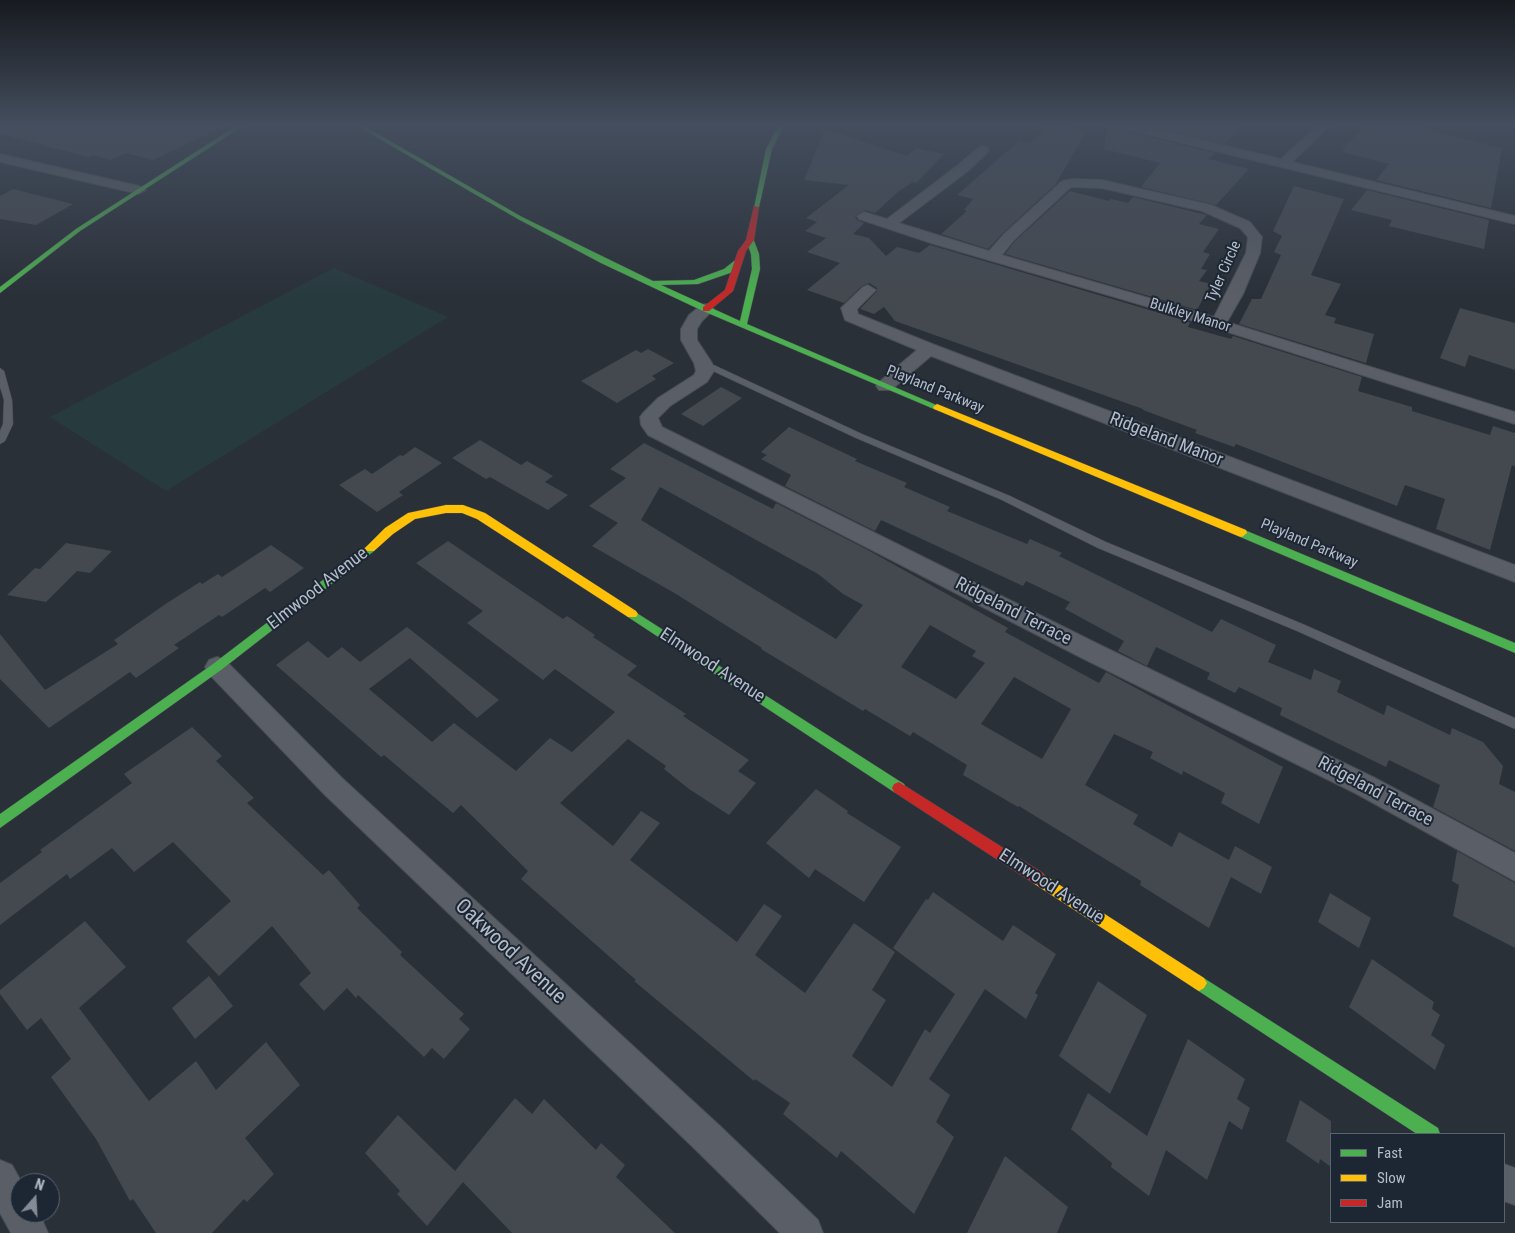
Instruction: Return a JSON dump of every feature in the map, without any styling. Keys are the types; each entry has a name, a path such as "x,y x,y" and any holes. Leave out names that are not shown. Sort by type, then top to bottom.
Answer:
{"street":[{"path":"112,184 140,190"},
{"path":"0,291 78,230 150,184"},
{"name":"Playland Parkway","path":"460,184 520,218 648,282 744,325 885,386 1301,557 1515,648"},
{"path":"704,363 689,340 689,329 695,318 729,291 737,263 750,240 761,184"},
{"path":"890,223 942,184"},
{"name":"Tyler Circle","path":"992,257 1009,237 1070,184"},
{"name":"Tyler Circle","path":"1089,184 1102,184 1206,208 1245,225 1255,237 1253,253 1235,294 1218,324"},
{"path":"1367,184 1515,220"},
{"name":"Bulkley Manor","path":"864,216 992,257 1218,324 1515,418"},
{"path":"744,325 756,269 755,254 750,240"},
{"path":"648,282 665,285 695,282 727,271 737,263"},
{"name":"Ridgeland Manor","path":"868,290 849,308 851,316 929,349 1371,517 1515,574"},
{"path":"885,386 929,349"},
{"name":"Ridgeland Terrace","path":"704,363 705,371 701,378 664,402 649,417 650,425 655,431 1090,651 1364,785 1515,868"},
{"name":"Elmwood Avenue","path":"0,822 217,667 360,558 389,531 412,516 446,509 463,509 481,516 1430,1133"},
{"name":"Oakwood Avenue","path":"217,667 332,786 701,1131 805,1233"},
{"path":"0,1177 30,1233"}],"lane":[{"path":"704,363 860,436 1006,498 1102,545 1292,624 1515,724"},
{"path":"0,370 8,400 8,424 0,440"}],"green space":[{"path":"334,268 448,317 166,491 50,417"}],"building":[{"path":"836,184 911,184 899,191 875,213 865,210 855,216 857,220 864,223 853,234 869,238 886,256 897,247 919,253 930,245 1190,322 1188,327 1231,339 1233,336 1362,377 1358,391 1412,407 1412,411 1490,435 1493,426 1515,433 1515,467 1512,465 1490,550 1436,529 1445,499 1405,485 1397,506 1236,444 1234,447 1195,433 1197,430 1143,409 895,321 884,307 874,314 860,309 877,291 877,288 869,283 862,286 844,303 807,290 840,263 807,252 826,238 805,231 817,222 806,218 849,185"},
{"path":"970,184 1056,184 988,249 941,234 967,211 964,210 973,199 957,195"},
{"path":"1144,184 1236,184 1216,205 1141,187"},
{"path":"1391,184 1495,184 1491,208"},
{"path":"1294,186 1344,199 1311,275 1341,284 1325,315 1336,318 1334,323 1374,334 1366,363 1239,324 1252,299 1261,299 1281,255 1274,252 1282,236 1273,231"},
{"path":"13,189 73,204 36,225 0,219 0,196"},
{"path":"1367,190 1489,220 1484,249 1389,226 1392,220 1351,210"},
{"path":"1070,191 1109,201 1111,199 1128,203 1133,197 1207,215 1199,224 1219,229 1203,252 1210,254 1201,269 1207,270 1199,281 1211,284 1197,310 1005,254 1015,241"},
{"path":"1460,308 1515,323 1515,370 1469,355 1465,367 1440,358"},
{"path":"648,349 674,363 652,376 656,379 617,403 581,381 636,350 641,353"},
{"path":"721,387 742,398 703,426 681,414"},
{"path":"789,427 857,459 855,461 907,483 904,487 950,507 947,511 1027,544 1030,539 1062,553 1059,556 1212,632 1221,619 1276,645 1268,662 1311,680 1314,669 1341,681 1337,692 1384,715 1387,705 1450,735 1452,728 1483,742 1503,766 1499,784 1515,792 1515,851 1433,807 1440,785 1389,760 1386,767 1280,715 1282,708 1239,687 1235,693 1207,679 1210,673 1156,647 1147,666 1118,651 1124,641 1065,609 1070,602 1026,581 1023,586 881,520 875,531 785,486 791,475 761,459 767,455 761,452"},
{"path":"480,440 521,465 527,461 553,476 545,482 568,495 548,510 490,477 486,479 452,458"},
{"path":"644,443 773,509 776,503 866,549 1008,628 1005,632 1099,683 1106,672 1283,767 1259,824 1221,803 1225,793 1183,771 1182,775 1150,758 1153,752 1114,734 1085,785 1138,815 1133,824 1172,847 1179,832 1229,860 1235,846 1272,867 1261,894 1231,877 1209,928 1140,885 1141,881 1019,806 963,775 967,765 913,732 910,736 865,709 863,711 761,649 676,594 592,546 618,523 589,506 626,478 610,469","holes":["660,487 818,574 843,594 863,605 836,639 641,520","930,625 976,651 972,656 985,663 956,699 901,667","1014,677 1071,709 1042,759 981,724"]},
{"path":"415,447 442,463 399,492 403,495 377,512 339,485 365,469 372,474"},
{"path":"448,541 563,619 567,616 595,635 593,637 637,666 627,675 686,714 683,716 749,760 738,771 756,783 729,815 689,789 664,769 666,766 628,739 560,803 613,846 641,811 660,823 630,860 737,942 764,904 782,916 755,955 805,993 854,923 895,952 872,990 886,1000 852,1056 892,1087 925,1029 930,1033 955,994 893,948 926,899 928,900 933,892 1003,941 1013,925 1056,954 1035,993 1038,995 1026,1019 985,989 929,1079 950,1095 936,1122 954,1137 914,1214 841,1151 837,1158 783,1114 790,1103 755,1079 754,1081 634,981 636,980 521,879 528,871 461,805 453,813 384,755 381,757 276,665 308,641 328,658 342,647 360,662 407,627 499,700 477,718 410,658 369,689 432,742 454,723 516,771 550,738 572,752 615,712 555,669 543,680 467,623 483,611 416,563"},
{"path":"66,543 112,551 90,573 77,571 46,602 7,595 35,568 40,569"},
{"path":"271,545 304,568 270,592 265,588 222,617 219,615 174,645 179,648 136,678 130,672 49,728 0,679 0,634 45,690 118,644 114,640 167,603 200,582 202,584 218,574 222,577"},
{"path":"192,727 222,756 216,761 254,798 247,803 323,875 329,870 360,905 357,908 402,952 400,955 464,1014 459,1019 470,1029 444,1059 432,1048 424,1057 358,995 356,998 347,988 324,1011 299,984 311,973 272,926 219,976 186,941 231,901 173,842 134,872 112,848 70,879 67,874 0,925 0,883 42,852 40,850 132,783 124,774"},
{"path":"816,789 848,811 847,813 901,847 864,902 815,869 809,878 766,843"},
{"path":"1457,851 1515,883 1515,948 1453,916 1459,885 1452,881"},
{"path":"1330,893 1371,918 1359,948 1318,922"},
{"path":"85,921 126,967 79,1008 149,1101 196,1061 216,1090 266,1042 300,1085 245,1138 274,1174 247,1202 244,1199 212,1233 156,1233 133,1199 130,1201 96,1139 51,1077 71,1059 41,1018 27,1030 0,994 0,990"},
{"path":"1372,959 1434,1002 1432,1009 1440,1015 1431,1035 1445,1045 1435,1070 1349,1007"},
{"path":"209,976 233,1006 195,1039 172,1008"},
{"path":"1098,981 1147,1015 1110,1094 1059,1056"},
{"path":"1188,1039 1245,1079 1237,1099 1250,1108 1242,1130 1229,1121 1207,1180 1166,1150 1149,1196 1111,1167 1112,1163 1071,1129 1088,1093 1147,1136"},
{"path":"515,1098 532,1114 544,1099 596,1150 601,1143 625,1165 616,1177 675,1233 512,1233 463,1182 427,1226 397,1194 400,1191 365,1153 398,1115 455,1171"},
{"path":"1300,1100 1331,1121 1330,1166 1320,1159 1319,1164 1286,1141"},
{"path":"1005,1156 1068,1207 1057,1233 967,1233"}],"traffic: fast":[{"path":"0,291 78,230 150,184"},
{"path":"460,184 520,218 604,261 706,309 937,407"},
{"path":"756,207 761,184"},
{"path":"743,325 756,269 755,254 750,240"},
{"path":"656,283 695,282 727,271 737,263"},
{"path":"1242,533 1515,648"},
{"path":"0,822 217,667 370,548"},
{"path":"632,614 899,788"},
{"path":"1199,983 1430,1133"}],"traffic: slow":[{"path":"937,407 1242,533"},
{"path":"370,548 389,531 412,516 446,509 463,509 481,516 632,614"},
{"path":"1038,878 1199,983"}],"traffic: jam":[{"path":"706,309 729,291 742,251 750,240 756,207"},
{"path":"899,788 1038,878"}]}
